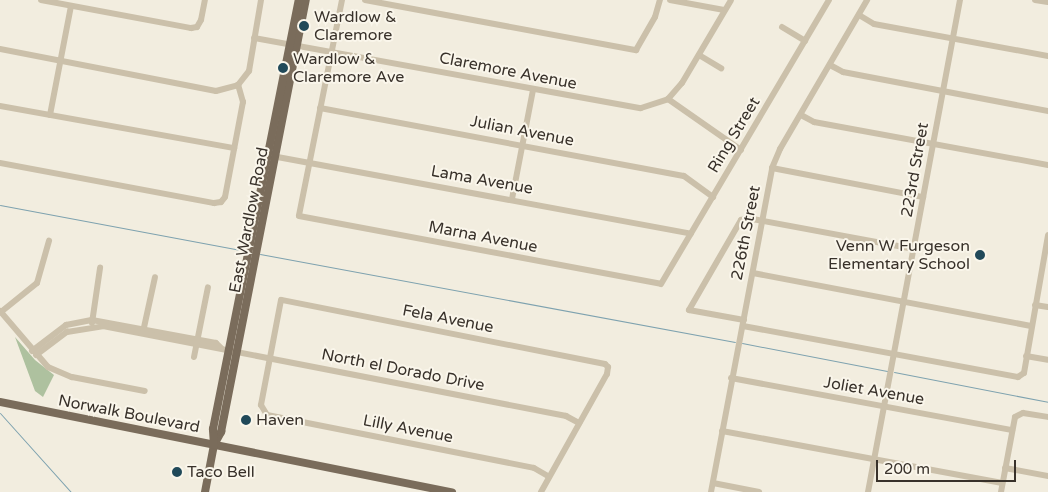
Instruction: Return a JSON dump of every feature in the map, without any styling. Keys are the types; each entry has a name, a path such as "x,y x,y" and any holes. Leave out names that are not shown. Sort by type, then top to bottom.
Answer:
{"main road":[{"name":"East Wardlow Road","path":"294,45 299,0"},
{"name":"East Wardlow Road","path":"204,492 214,445 213,429 229,349 256,235 294,45 306,0"},
{"name":"Norwalk Boulevard","path":"0,402 451,492"}],"street":[{"path":"41,0 197,26 205,0"},
{"path":"0,49 216,91 238,85 248,71 261,0"},
{"path":"310,162 342,0"},
{"path":"366,0 636,50 655,17 660,0"},
{"path":"670,0 685,1 724,10"},
{"path":"731,0 682,83 668,99 741,150"},
{"name":"Ring Street","path":"661,284 829,0"},
{"name":"226th Street","path":"711,492 772,168 800,115 868,0"},
{"name":"223rd Street","path":"868,492 960,0"},
{"path":"1035,0 1048,2"},
{"path":"50,115 71,6"},
{"path":"859,15 874,24 1048,56"},
{"path":"782,28 805,41"},
{"name":"Claremore Avenue","path":"254,38 631,108 656,105 668,99"},
{"path":"699,55 722,68"},
{"path":"830,65 843,72 1048,111"},
{"path":"0,163 214,203 221,202 225,197 243,102 238,85"},
{"path":"512,199 533,90"},
{"path":"0,106 234,148"},
{"name":"Julian Avenue","path":"320,108 684,176 713,197"},
{"path":"800,115 814,122 1048,165"},
{"name":"Lama Avenue","path":"272,156 512,199 691,234"},
{"name":"Marna Avenue","path":"310,162 299,216 661,284"},
{"path":"772,168 923,197"},
{"path":"914,249 763,221 741,220 689,310 894,353 1021,376 1048,240"},
{"path":"49,241 37,283 0,311 34,353 48,367 72,377 145,391"},
{"path":"92,323 100,268"},
{"path":"753,273 1031,326"},
{"path":"143,331 154,277"},
{"path":"194,357 208,287"},
{"name":"Fela Avenue","path":"270,357 281,300 605,364 608,367 579,423"},
{"path":"1035,305 1048,307"},
{"name":"North el Dorado Drive","path":"34,353 62,332 92,323 197,342 216,343 229,349 566,416 579,423"},
{"path":"1026,356 1048,360"},
{"name":"Lilly Avenue","path":"270,357 262,411 267,414 534,468 548,476"},
{"name":"Joliet Avenue","path":"732,378 1012,430"},
{"path":"1001,492 1012,430 1017,415 1023,413 1048,417"},
{"path":"541,492 548,476 579,423"},
{"path":"722,431 1002,483"},
{"path":"1005,468 1048,476"},
{"path":"712,484 758,492"}],"green space":[{"path":"15,337 35,360 54,375 43,397 35,391"}],"waterway":[{"path":"0,205 246,251"},
{"path":"260,254 735,342"},
{"path":"742,343 888,371"},
{"path":"894,372 1048,402"},
{"path":"0,413 71,492"}],"place":[{"name":"Wardlow & Claremore","path":"304,26"},
{"name":"Wardlow & Claremore Ave","path":"283,68"},
{"name":"Venn W Furgeson Elementary School","path":"980,255"},
{"name":"Haven","path":"246,420"},
{"name":"Taco Bell","path":"177,472"}]}
